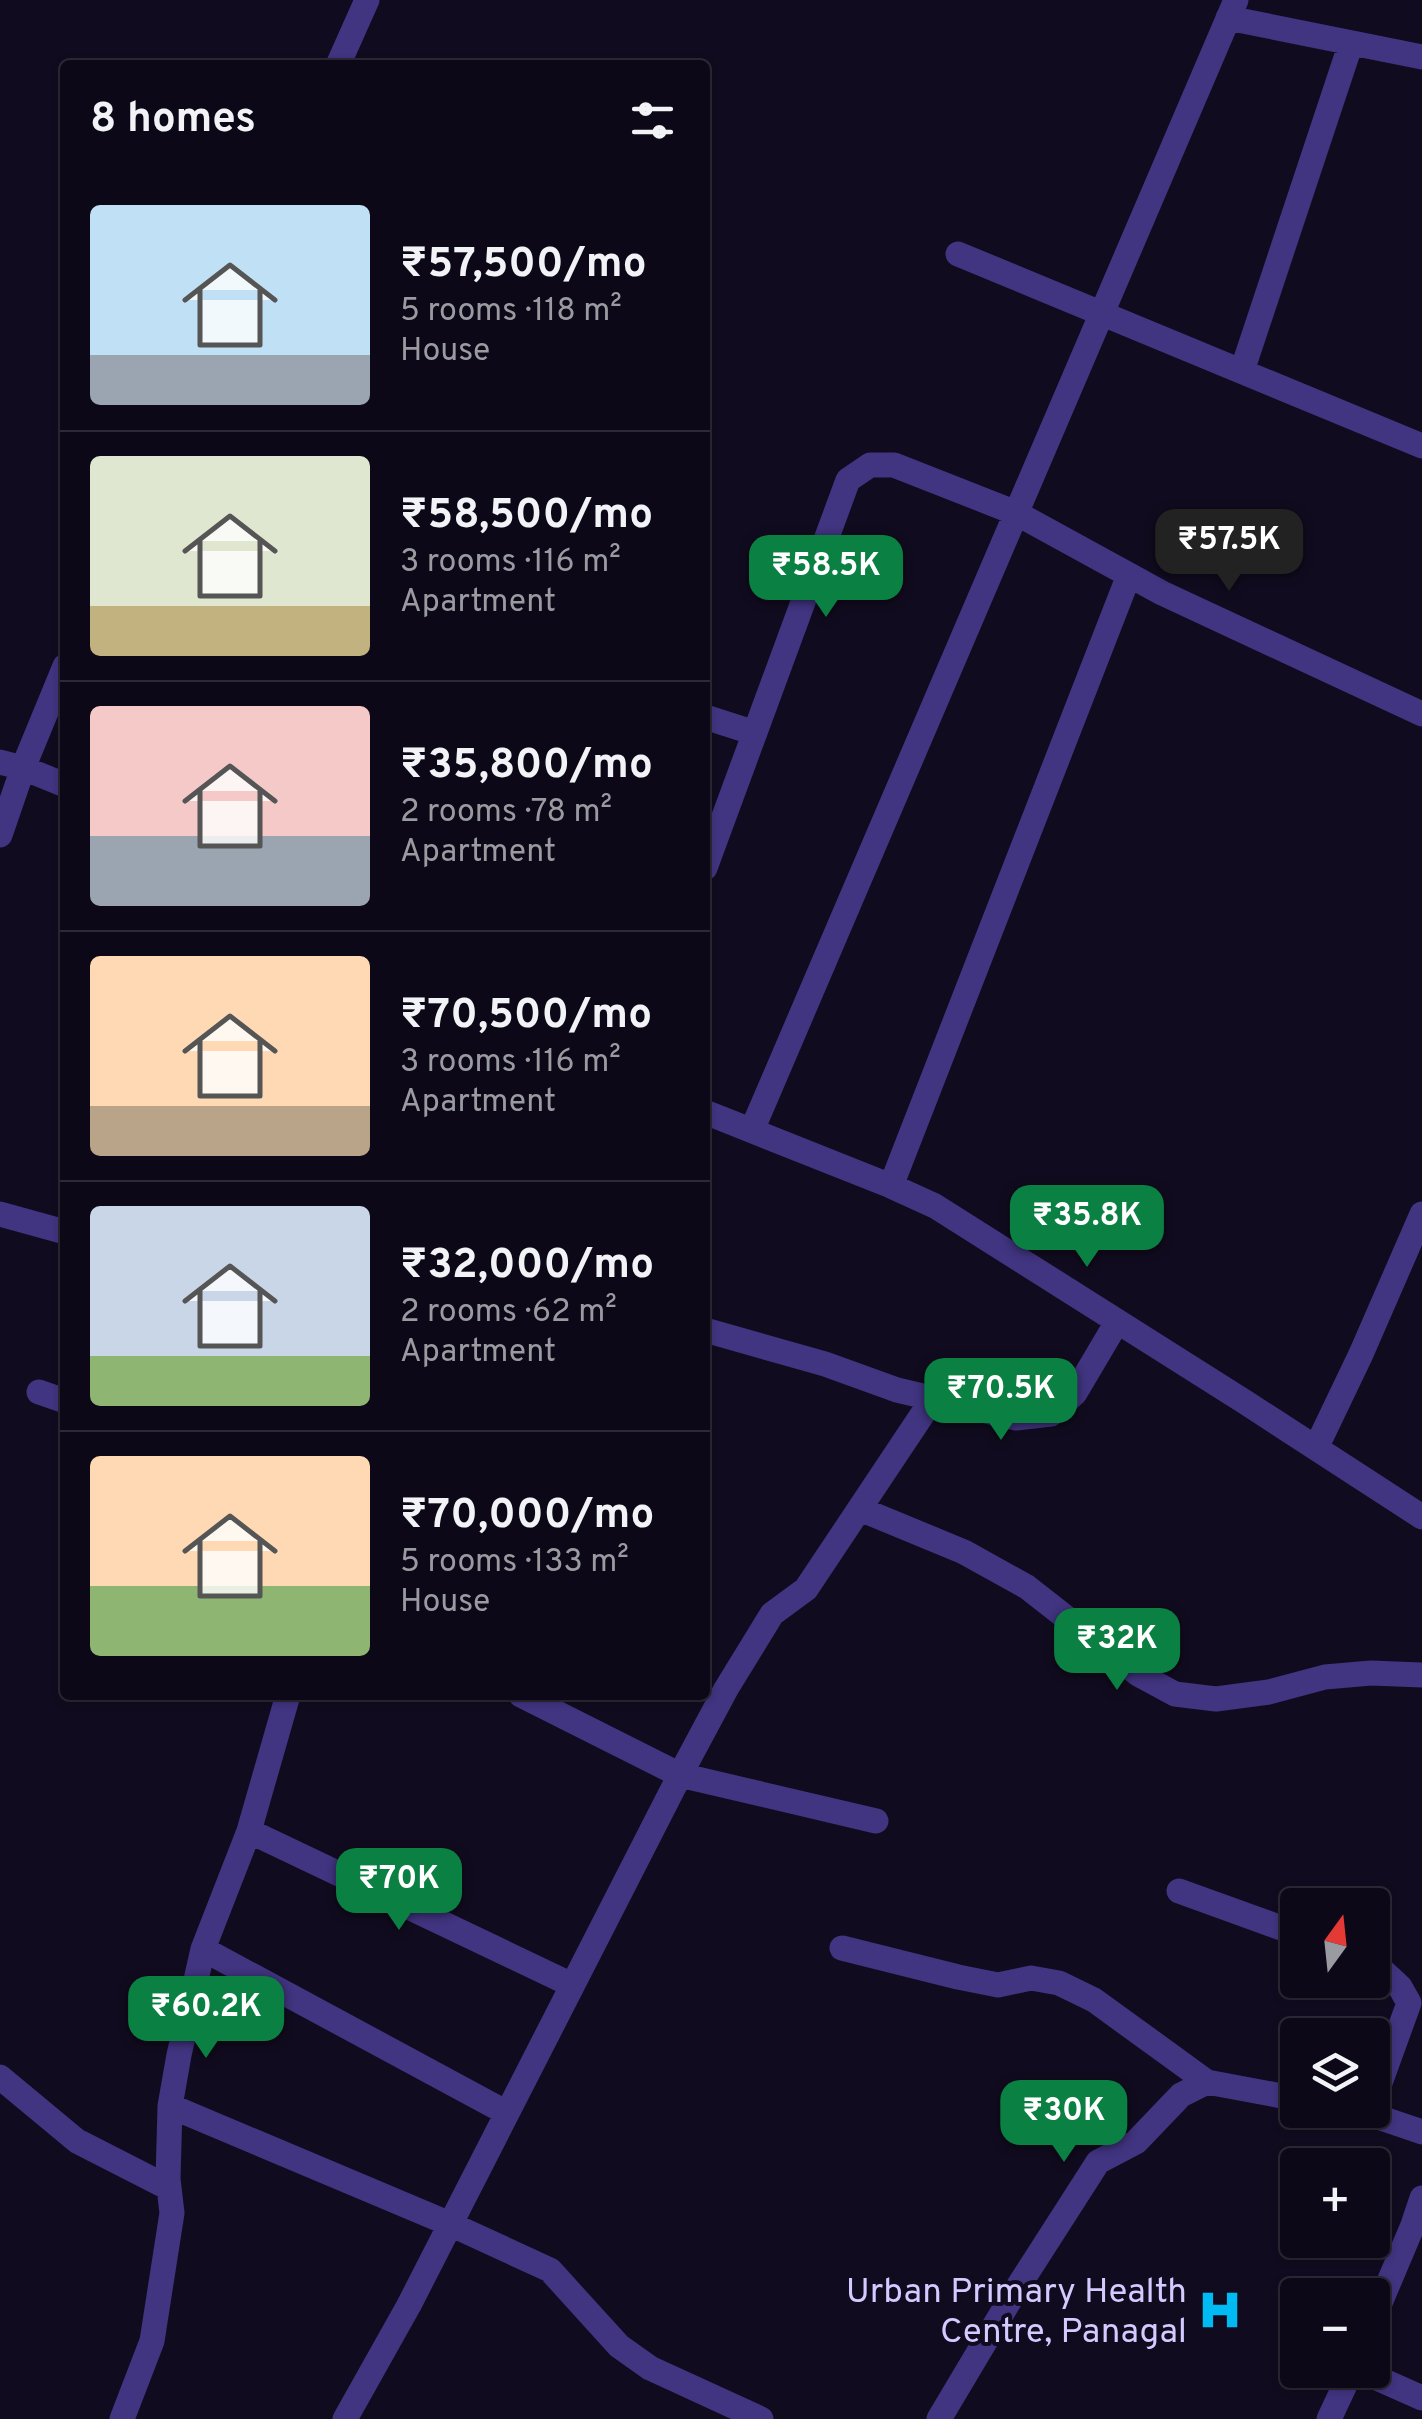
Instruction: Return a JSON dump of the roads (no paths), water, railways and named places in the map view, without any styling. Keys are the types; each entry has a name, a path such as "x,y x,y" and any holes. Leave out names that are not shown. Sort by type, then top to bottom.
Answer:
{"street":[{"path":"340,60 367,0"},
{"path":"752,1130 1232,9 1422,57"},
{"path":"1242,371 1351,42"},
{"path":"958,254 1422,446"},
{"path":"710,854 848,480 870,465 894,465 1016,513 1179,601 1422,714"},
{"path":"891,1186 1130,575"},
{"path":"0,835 11,765 59,695"},
{"path":"710,719 755,733"},
{"path":"11,765 60,783"},
{"path":"710,1114 935,1206 1422,1517"},
{"path":"0,1214 60,1231"},
{"path":"1316,1448 1422,1214"},
{"path":"710,1331 825,1364 897,1390 1016,1418 1051,1414 1074,1392 1118,1322"},
{"path":"39,1392 60,1399"},
{"path":"344,2419 409,2305 726,1689 772,1614 806,1590 934,1397"},
{"path":"860,1509 964,1552 1027,1587 1138,1674 1174,1694 1216,1699 1269,1692 1325,1677 1371,1673 1422,1675"},
{"path":"122,2419 152,2340 172,2213 170,2106 179,2055 204,1949 249,1831 287,1700"},
{"path":"531,1700 680,1775 876,1821"},
{"path":"249,1831 572,1985"},
{"path":"1178,1890 1280,1927"},
{"path":"842,1948 998,1985 1031,1978 1059,1983 1094,2000 1207,2082 1280,2096"},
{"path":"204,1949 507,2113"},
{"path":"1390,1978 1409,2003 1390,2050"},
{"path":"0,2077 77,2141 169,2188"},
{"path":"939,2419 1098,2162 1136,2142 1181,2095 1207,2082"},
{"path":"170,2106 550,2270 619,2346 650,2368 761,2419"},
{"path":"1390,2119 1422,2132"},
{"path":"1390,2279 1422,2198"},
{"path":"1390,2384 1422,2398"},
{"path":"1329,2419 1346,2388"}],"place":[{"name":"Urban Primary Health Centre, Panagal","path":"1220,2310"}]}
